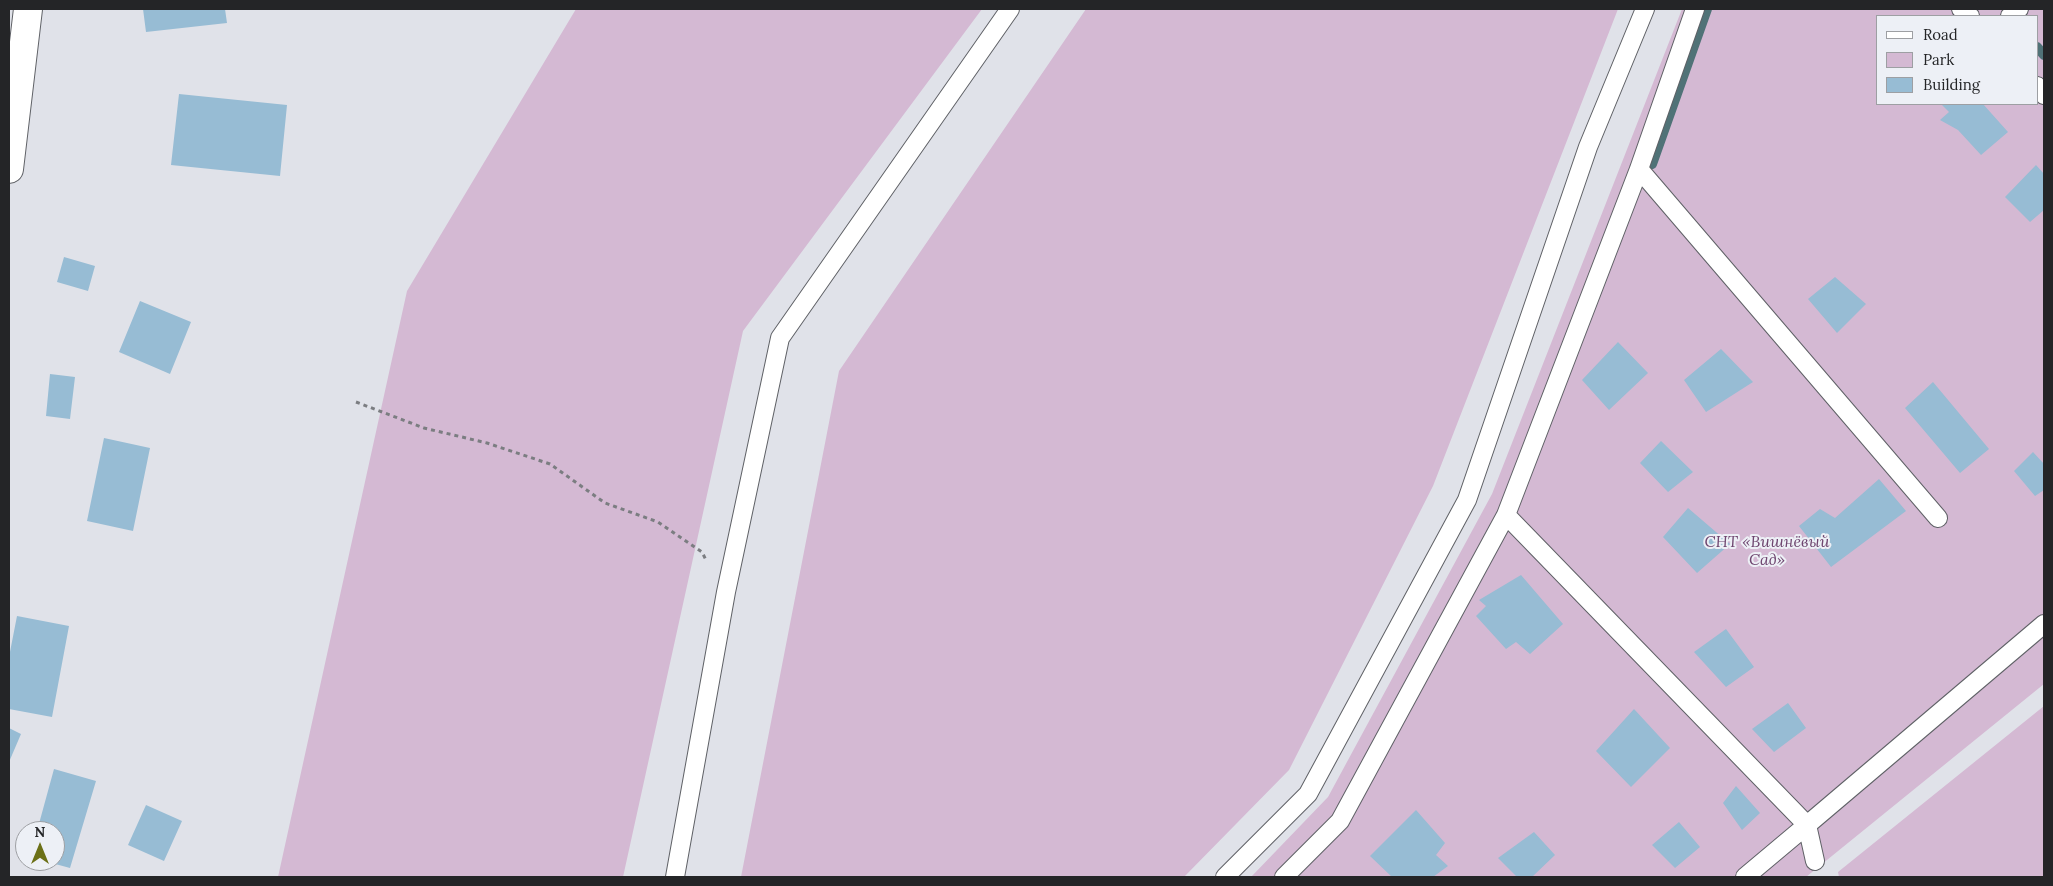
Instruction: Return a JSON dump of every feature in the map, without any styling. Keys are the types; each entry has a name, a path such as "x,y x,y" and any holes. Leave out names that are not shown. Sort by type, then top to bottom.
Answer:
{"street":[{"path":"9,169 28,9"}],"lane":[{"path":"675,877 726,592 780,338 1010,9"},
{"path":"1225,877 1308,794 1467,500 1588,147 1645,9"},
{"path":"1284,877 1340,821 1506,515 1639,169 1695,9"},
{"path":"1639,169 1938,518"},
{"path":"1506,515 1807,825 1815,862"},
{"path":"1744,877 2044,624"}],"path":[{"path":"356,402 424,428 487,443 550,464 605,502 658,522 702,552 726,592"}],"green space":[{"path":"576,9 982,9 743,331 623,877 278,877 407,291"},
{"path":"1086,9 1618,9 1433,486 1289,770 1184,877 741,877 839,371"},
{"name":"СНТ «Вишнёвый Сад»","path":"1682,9 2044,9 2044,684 1806,877 1251,877 1328,797 1492,494"},
{"path":"2044,706 2044,877 1839,877 1838,872"}],"building":[{"path":"143,9 225,9 227,23 146,32"},
{"path":"179,94 287,105 280,176 171,165"},
{"path":"1942,105 1984,105 2008,132 1981,155 1958,130 1940,120 1949,112"},
{"path":"2036,165 2044,174 2044,210 2030,222 2005,197"},
{"path":"64,257 95,266 88,291 57,282"},
{"path":"1835,277 1866,304 1837,333 1808,299"},
{"path":"140,301 191,322 170,374 119,352"},
{"path":"1618,342 1648,373 1609,410 1582,380"},
{"path":"1721,349 1753,382 1706,412 1684,380"},
{"path":"50,374 75,377 70,419 46,416"},
{"path":"1933,382 1989,449 1960,473 1905,408"},
{"path":"104,438 150,448 133,531 87,521"},
{"path":"1661,441 1693,472 1668,492 1640,463"},
{"path":"2033,452 2044,464 2044,490 2035,496 2014,471"},
{"path":"1879,479 1906,511 1831,567 1799,526 1820,509 1835,518"},
{"path":"1688,508 1730,544 1697,573 1663,537"},
{"path":"1521,575 1563,624 1530,654 1516,642 1506,649 1476,616 1486,606 1479,600"},
{"path":"17,616 69,626 52,717 9,709 9,657"},
{"path":"1726,629 1754,667 1726,687 1694,652"},
{"path":"1788,703 1806,728 1774,752 1752,729"},
{"path":"1634,709 1670,748 1631,787 1596,751"},
{"path":"9,728 21,734 9,762"},
{"path":"54,769 96,781 70,868 65,867 65,821 40,821"},
{"path":"1736,786 1760,813 1742,830 1723,803"},
{"path":"146,805 182,821 164,861 128,845"},
{"path":"1416,810 1445,843 1436,855 1448,866 1433,877 1392,877 1370,856"},
{"path":"1679,822 1700,847 1675,868 1652,845"},
{"path":"1534,832 1555,855 1532,877 1517,877 1498,858"}],"waterway":[{"path":"1652,164 1707,9"},
{"path":"2038,48 2044,55"}]}
